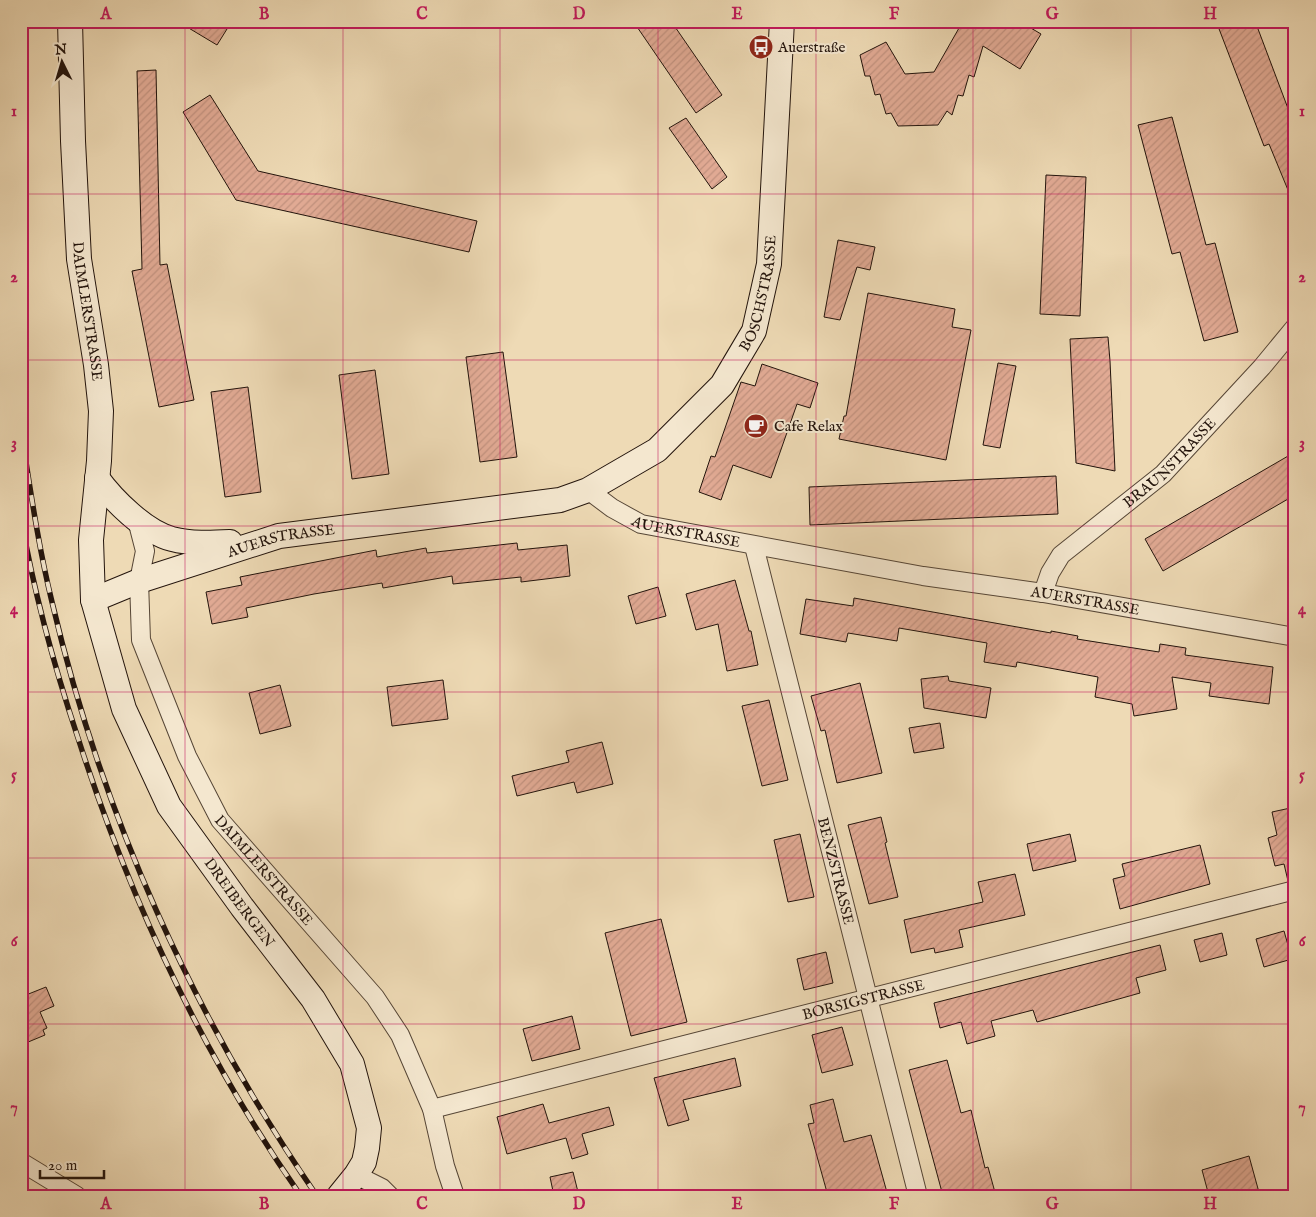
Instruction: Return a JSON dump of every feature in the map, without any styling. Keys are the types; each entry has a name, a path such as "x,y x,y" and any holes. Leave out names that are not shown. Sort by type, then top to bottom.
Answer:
{"street":[{"name":"DAIMLERSTRASSE","path":"70,21 72,141 79,258 96,365 101,411 91,540 93,600"},
{"name":"BOSCHSTRASSE","path":"588,490 657,450 691,418 722,385 754,331 769,264 782,21"},
{"name":"BRAUNSTRASSE","path":"1043,593 1050,573 1062,555 1162,474 1262,367 1295,327"},
{"path":"97,478 109,494 137,520 170,539 201,543 244,541 279,536"},
{"name":"AUERSTRASSE","path":"93,600 139,581 279,536 560,500 588,490 612,508 641,524 923,576 1043,593 1295,637"},
{"name":"DAIMLERSTRASSE","path":"137,520 145,551 139,581 141,640 187,756 220,820 375,997 400,1035 432,1109 445,1166 455,1196"},
{"name":"BENZSTRASSE","path":"754,546 918,1196"},
{"name":"DREIBERGEN","path":"93,600 124,709 169,806 242,907 313,999 352,1064 368,1128 364,1162 339,1196"},
{"name":"BORSIGSTRASSE","path":"432,1109 867,997 1295,890"},
{"path":"21,1162 77,1196"},
{"path":"356,1175 382,1188 390,1196"}],"building":[{"path":"177,21 232,21 217,45"},
{"path":"633,21 671,21 722,95 696,113"},
{"path":"963,21 1019,21 1041,34 1020,69 983,46 974,77 969,75 963,96 958,95 952,115 947,111 938,125 898,126 891,113 886,114 880,94 875,95 870,76 865,76 860,55 886,42 905,74 934,72"},
{"path":"1216,21 1255,21 1295,127 1295,207 1269,144 1264,146"},
{"path":"156,70 160,265 167,264 194,400 159,407 132,271 142,269 137,71"},
{"path":"210,95 258,171 477,221 469,252 236,200 183,112"},
{"path":"1172,117 1206,245 1215,243 1238,332 1204,341 1180,252 1172,254 1138,125"},
{"path":"686,118 727,177 712,189 669,128"},
{"path":"1046,175 1086,177 1080,316 1040,314"},
{"path":"838,240 875,247 870,270 857,267 840,320 824,317"},
{"path":"868,293 955,309 952,327 971,330 946,460 839,439 844,416 846,416"},
{"path":"1108,337 1115,471 1076,463 1070,339"},
{"path":"503,352 517,457 480,462 466,357"},
{"path":"998,363 1016,366 1000,448 983,445"},
{"path":"762,364 818,383 810,408 797,404 771,478 733,465 721,500 699,492 711,456 715,457 741,382 755,386"},
{"path":"375,370 389,474 352,479 339,375"},
{"path":"248,387 261,492 225,497 211,392"},
{"path":"1295,452 1295,495 1163,571 1145,539"},
{"path":"1056,476 1058,514 810,525 809,487"},
{"path":"517,543 518,550 567,545 570,576 521,582 521,577 453,584 452,576 383,588 382,583 246,608 248,617 212,624 206,592 242,585 240,577 376,550 377,557 426,548 427,553"},
{"path":"735,580 749,631 751,631 758,665 727,671 718,624 696,630 686,594"},
{"path":"658,587 666,616 636,624 628,596"},
{"path":"854,598 1051,633 1051,631 1078,636 1077,639 1159,652 1160,644 1186,648 1185,655 1273,667 1269,704 1209,696 1211,683 1172,677 1177,709 1134,716 1132,704 1095,697 1098,677 1017,662 1016,667 984,662 987,643 899,628 897,641 848,633 846,642 800,634 806,599 853,606"},
{"path":"948,676 949,681 991,688 986,718 924,708 921,679"},
{"path":"443,680 448,719 392,726 387,687"},
{"path":"860,683 882,773 837,783 825,730 821,731 811,696"},
{"path":"280,685 291,726 260,734 249,693"},
{"path":"769,700 788,780 762,786 742,706"},
{"path":"940,723 944,748 914,753 909,728"},
{"path":"602,742 613,784 577,793 574,782 517,796 512,776 569,762 566,751"},
{"path":"1295,807 1295,880 1288,881 1284,864 1275,866 1268,838 1277,835 1272,812"},
{"path":"881,817 898,897 869,904 848,825"},
{"path":"800,834 814,897 788,902 774,840"},
{"path":"1070,834 1076,861 1033,871 1027,844"},
{"path":"1200,845 1210,884 1120,909 1113,879 1125,876 1122,864"},
{"path":"1015,874 1025,915 959,930 963,947 935,953 934,948 911,953 904,920 983,902 978,882"},
{"path":"661,919 687,1022 631,1036 605,933"},
{"path":"1284,931 1292,959 1264,967 1256,939"},
{"path":"1222,933 1227,955 1200,962 1194,940"},
{"path":"1160,945 1166,970 1136,978 1140,993 1037,1022 1033,1010 991,1021 995,1036 967,1044 961,1022 940,1028 934,1003"},
{"path":"826,952 833,983 804,990 797,959"},
{"path":"46,987 54,1006 40,1012 47,1028 43,1030 45,1035 21,1045 21,997"},
{"path":"572,1016 580,1049 532,1061 523,1029"},
{"path":"842,1027 853,1065 822,1073 812,1035"},
{"path":"735,1058 741,1086 683,1100 689,1120 668,1126 654,1078"},
{"path":"947,1060 961,1113 971,1110 985,1168 988,1167 996,1196 943,1196 909,1070"},
{"path":"833,1099 844,1142 871,1135 888,1196 828,1196 808,1124 814,1123 810,1105"},
{"path":"543,1104 549,1123 609,1107 614,1125 582,1134 588,1154 572,1159 566,1138 507,1154 497,1117"},
{"path":"1249,1156 1260,1196 1209,1196 1202,1170"},
{"path":"573,1172 579,1196 554,1196 550,1177"}],"railway":[{"path":"21,430 38,538 52,602 73,681 97,759 125,836 157,911 192,985 230,1057 272,1128 317,1196"},
{"path":"21,518 38,602 61,684 98,798 121,858 172,975 201,1032 265,1143 301,1196"}],"place":[{"name":"Auerstraße","path":"761,47"},
{"name":"Cafe Relax","path":"756,426"}]}
